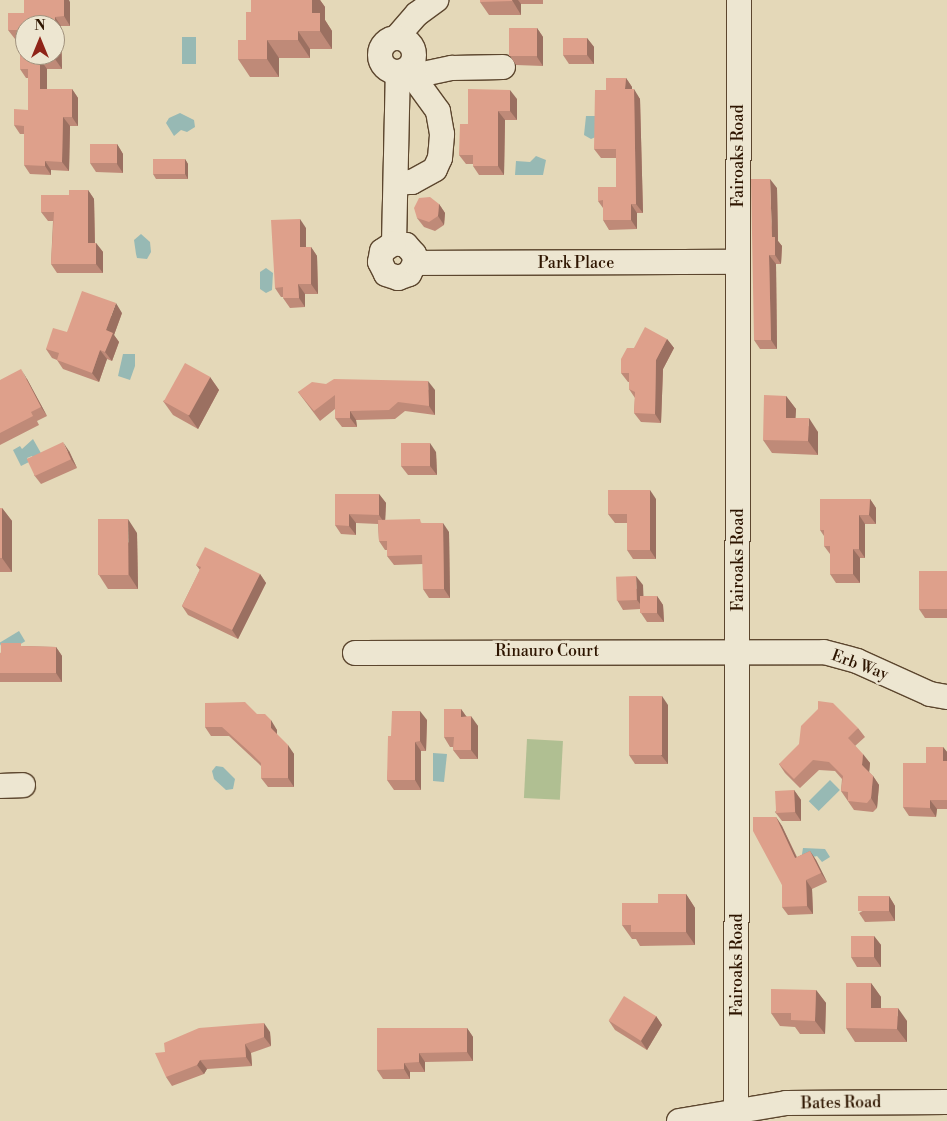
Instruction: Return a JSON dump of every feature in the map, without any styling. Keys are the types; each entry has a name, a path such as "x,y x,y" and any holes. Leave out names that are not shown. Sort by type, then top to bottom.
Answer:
{"street":[{"path":"436,0 417,14 396,38 382,48 380,60 387,69 405,69 423,74 452,68 503,67"},
{"name":"Fairoaks Road","path":"736,1115 739,0"},
{"path":"396,183 412,182 435,169 440,158 442,142 438,111 405,69"},
{"name":"Park Place","path":"405,69 396,183 394,243 382,251 380,262 386,274 398,278 409,274 415,263 737,262"},
{"name":"Rinauro Court","path":"355,652 738,650"},
{"name":"Erb Way","path":"738,650 824,652 857,660 930,694 947,697"},
{"name":"Bates Road","path":"679,1121 736,1115 786,1103 947,1102"}],"green space":[{"path":"527,739 563,741 560,800 524,798"}],"water":[{"path":"182,37 196,37 196,64 182,64"},
{"path":"180,113 194,120 195,127 187,132 181,130 174,136 166,123 169,118"},
{"path":"586,116 595,116 598,136 591,139 584,135"},
{"path":"536,156 546,160 543,175 515,175 516,161 530,162"},
{"path":"141,234 150,242 151,252 147,259 137,258 136,254 134,240"},
{"path":"266,268 273,273 272,290 266,293 260,289 260,272"},
{"path":"123,354 135,354 135,366 130,380 118,376"},
{"path":"33,439 42,455 34,459 32,456 27,458 29,462 21,466 13,450 20,446 22,449"},
{"path":"19,631 25,641 5,653 0,642"},
{"path":"433,753 447,754 444,782 433,781"},
{"path":"216,766 223,767 235,779 233,789 226,790 214,779 212,771"},
{"path":"830,780 840,790 819,811 809,801"},
{"path":"803,848 825,849 830,857 822,862 817,856 801,860"}],"building":[{"path":"24,0 64,0 64,15 15,15 15,30 8,30 8,13 24,13"},
{"path":"251,0 312,0 312,13 320,13 320,31 298,31 298,40 267,40 267,59 238,59 238,40 246,40 246,12 251,12"},
{"path":"480,0 512,0 512,1 480,2"},
{"path":"509,28 537,28 537,56 509,56"},
{"path":"563,38 587,38 587,55 563,55"},
{"path":"20,65 40,65 40,89 72,89 72,117 63,117 62,162 45,161 45,166 24,165 24,126 14,125 14,109 28,110 28,69 20,69"},
{"path":"606,78 626,78 625,89 634,89 636,204 631,204 631,220 603,220 603,200 598,201 598,187 616,187 616,149 594,149 595,90 606,90"},
{"path":"468,89 510,90 510,111 498,111 498,166 473,166 473,155 459,155 460,124 468,124"},
{"path":"90,144 117,144 117,163 90,163"},
{"path":"153,159 185,159 185,174 153,174"},
{"path":"751,179 770,179 772,237 775,237 775,255 769,255 771,340 754,340"},
{"path":"69,190 88,190 88,243 96,243 96,264 51,264 54,212 41,212 41,195 69,195"},
{"path":"430,197 439,204 438,216 429,222 417,218 414,208 419,198"},
{"path":"300,219 300,247 311,247 311,284 298,284 299,298 283,298 283,287 275,288 271,220"},
{"path":"82,291 116,303 106,330 113,333 105,352 100,350 92,373 57,360 59,353 46,349 53,328 67,332"},
{"path":"645,327 667,339 656,360 655,414 634,413 635,392 629,389 629,373 621,373 621,359 627,348 634,348"},
{"path":"185,363 210,377 189,416 164,401"},
{"path":"21,369 41,407 31,412 33,416 0,433 0,380"},
{"path":"334,379 428,381 429,406 398,402 389,410 350,411 350,418 335,418 335,395 314,411 298,392 312,382 326,384"},
{"path":"764,395 786,396 786,418 809,418 808,441 763,440"},
{"path":"63,442 71,459 35,476 27,459"},
{"path":"401,443 430,443 430,466 401,466"},
{"path":"608,490 650,490 650,550 627,550 627,514 608,514"},
{"path":"335,494 379,494 379,515 349,514 349,526 335,525"},
{"path":"820,499 870,499 869,515 859,515 859,549 853,549 853,574 830,574 830,546 824,546 824,530 820,530"},
{"path":"0,508 2,508 2,558 0,558"},
{"path":"98,519 128,519 128,575 98,575"},
{"path":"420,519 421,523 443,523 444,589 423,589 422,555 387,556 387,541 379,541 378,520"},
{"path":"205,547 260,574 232,630 182,606 201,567 196,565"},
{"path":"919,571 947,571 947,609 919,609"},
{"path":"636,576 637,600 617,601 616,577"},
{"path":"640,596 657,596 657,613 640,613"},
{"path":"1,643 21,643 21,646 56,647 56,673 0,673"},
{"path":"629,696 662,696 662,755 629,755"},
{"path":"818,701 833,703 858,728 848,738 863,754 862,765 873,776 871,798 867,803 848,801 848,792 841,791 843,776 829,762 813,760 794,779 779,764 799,744 801,726 818,709"},
{"path":"245,702 257,714 265,714 271,720 271,728 288,745 288,778 261,778 261,763 252,754 222,727 205,727 205,703"},
{"path":"444,709 461,709 461,717 471,716 471,750 453,750 454,737 444,737"},
{"path":"392,711 420,711 420,741 415,742 415,780 387,780 388,736 391,736"},
{"path":"926,747 943,747 943,761 947,761 947,800 930,800 930,808 903,807 903,763 926,763"},
{"path":"794,790 795,812 776,813 775,791"},
{"path":"753,817 776,817 795,858 810,851 821,873 806,880 807,906 782,907 782,885 753,831"},
{"path":"658,894 686,894 686,932 631,932 631,925 622,925 622,903 658,903"},
{"path":"858,896 889,896 889,911 858,911"},
{"path":"851,936 874,936 874,957 851,957"},
{"path":"846,983 871,983 871,1008 898,1008 897,1029 846,1028"},
{"path":"771,989 816,990 815,1021 791,1020 791,1013 771,1013"},
{"path":"624,996 656,1016 641,1041 609,1021"},
{"path":"264,1023 264,1037 245,1044 246,1057 200,1060 197,1065 166,1077 155,1053 165,1052 164,1043 199,1028"},
{"path":"377,1028 467,1028 467,1052 419,1053 419,1062 404,1063 404,1069 377,1070"}]}
